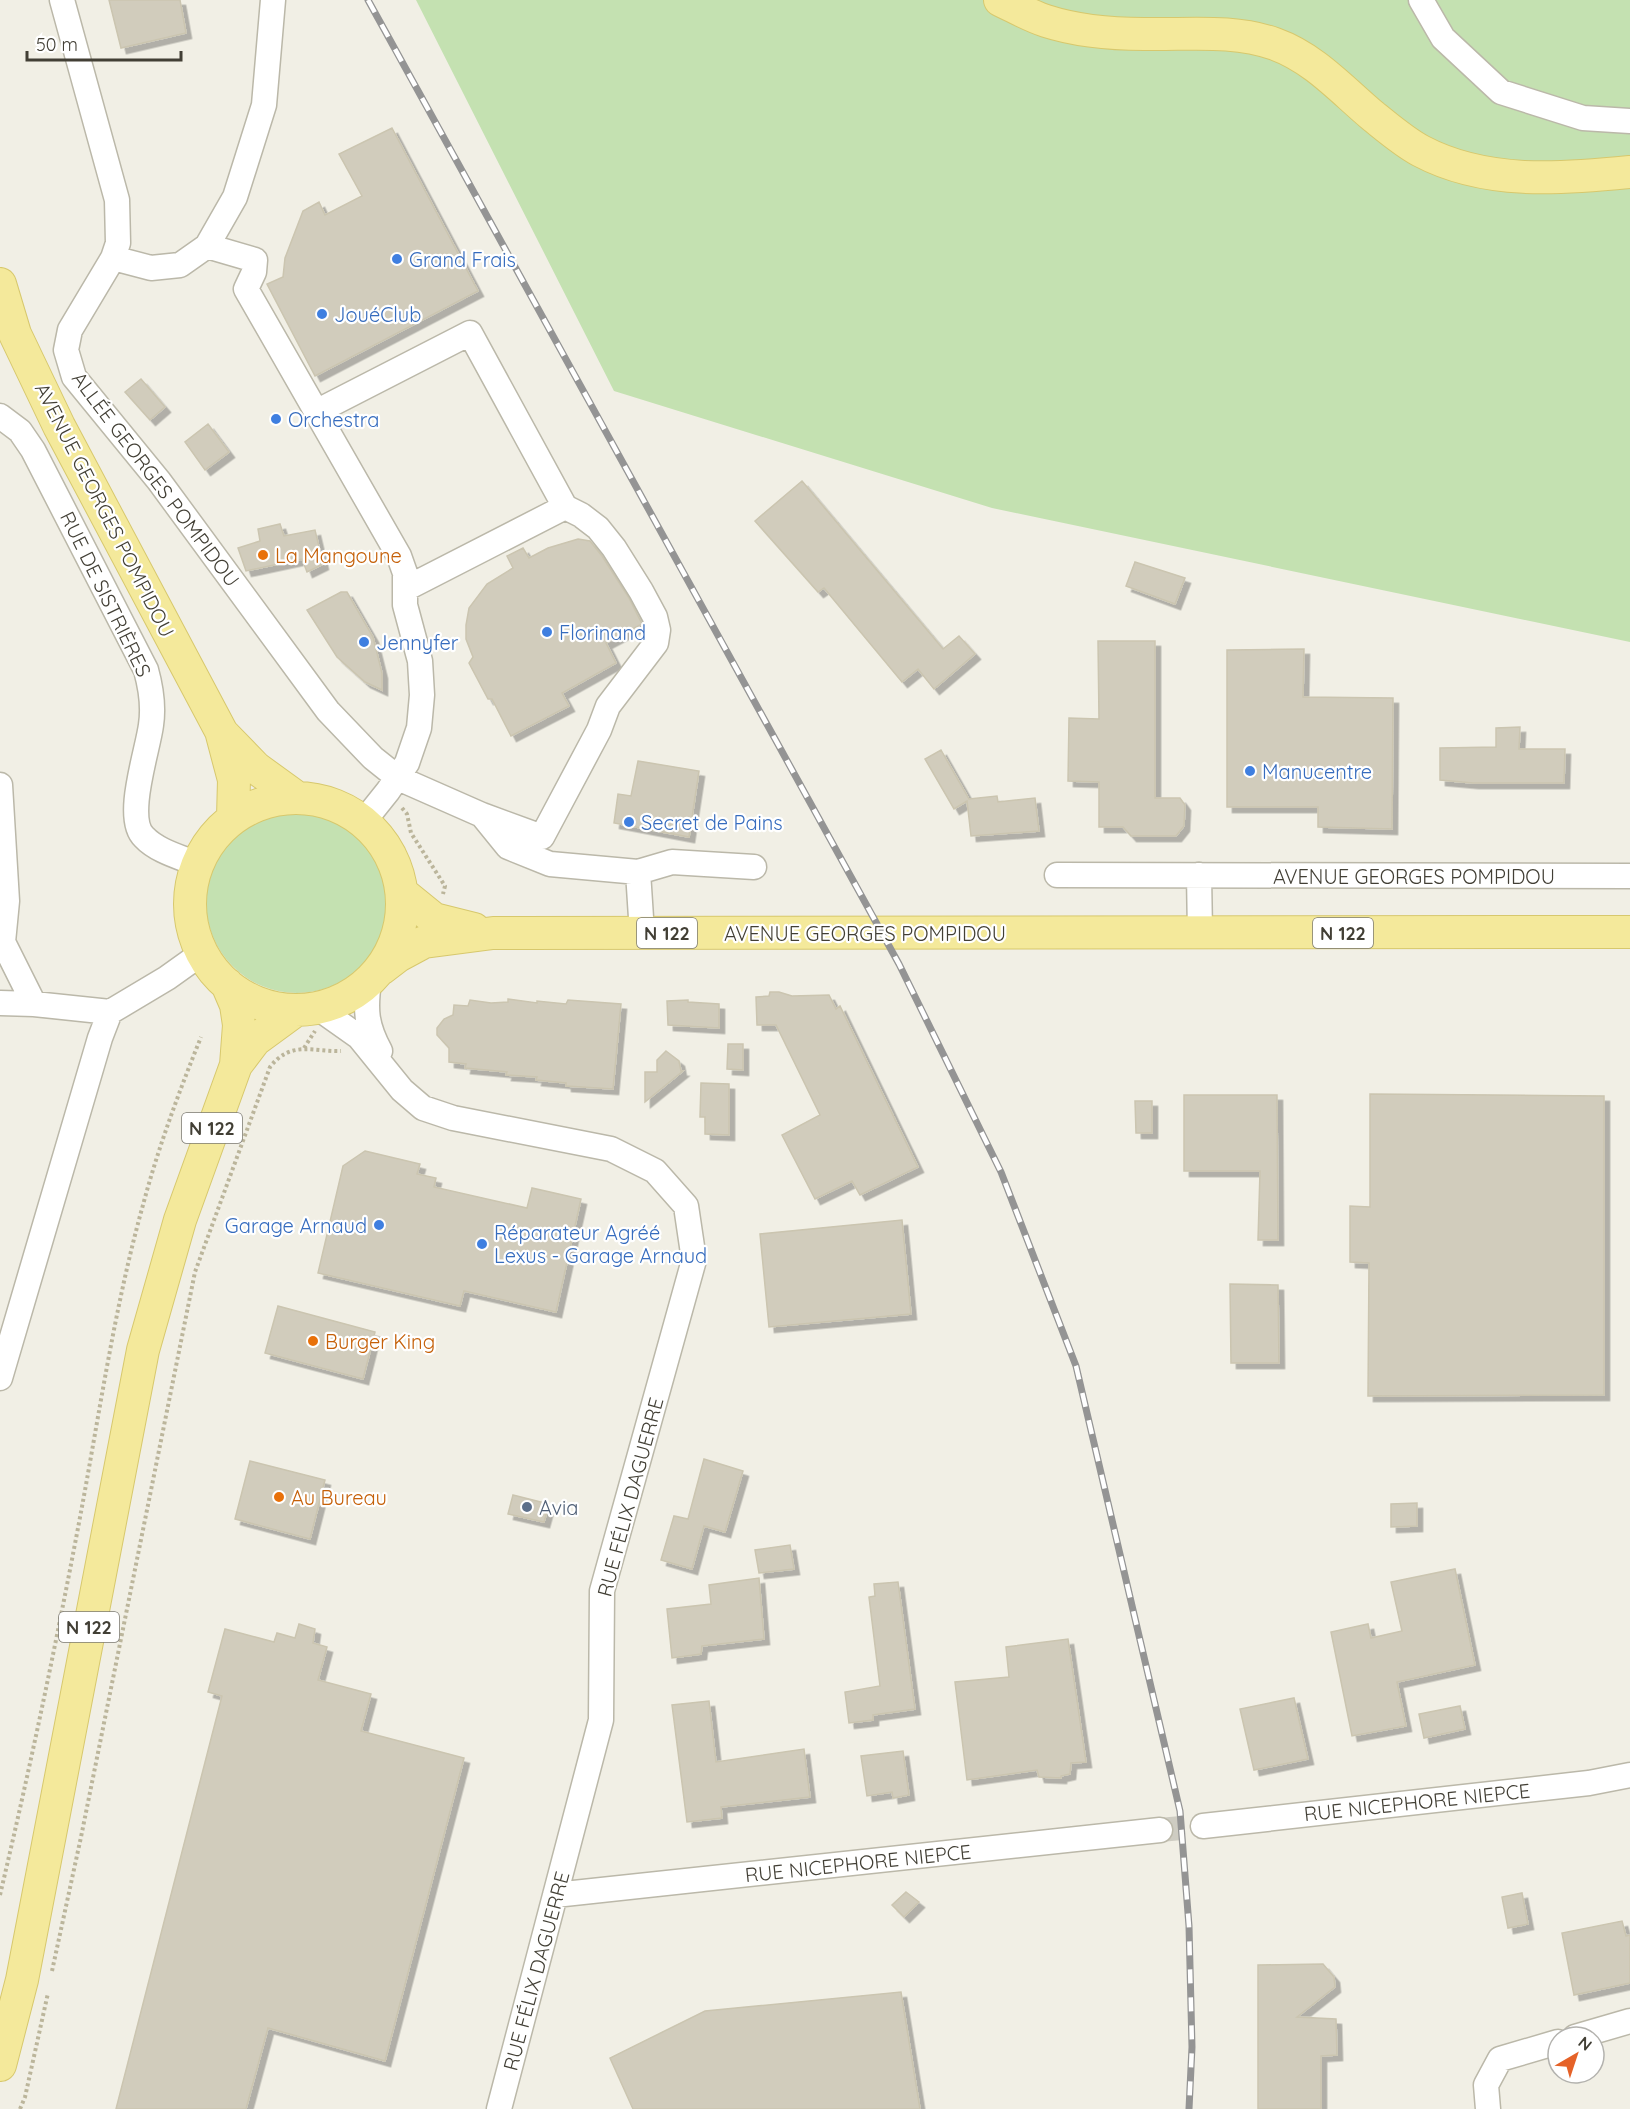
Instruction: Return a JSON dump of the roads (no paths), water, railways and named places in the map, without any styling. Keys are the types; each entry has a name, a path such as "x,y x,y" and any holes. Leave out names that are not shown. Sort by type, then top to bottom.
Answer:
{"main road":[{"path":"1000,0 1045,20 1085,30 1143,34 1230,35 1275,44 1308,59 1381,122 1420,151 1486,173 1556,178 1630,171"},
{"name":"AVENUE GEORGES POMPIDOU","path":"0,284 15,334 58,426 221,732"},
{"path":"221,732 255,768 296,797"},
{"path":"221,732 234,780 233,817"},
{"path":"296,797 320,800 343,808 364,821 382,842 396,866 402,892 399,933 391,952 375,975 350,995 307,1009 277,1008 259,1003 242,995 227,984 202,953 192,924 190,894 197,864 212,838 233,817 263,802 296,797"},
{"name":"AVENUE GEORGES POMPIDOU","path":"402,892 434,919 493,933"},
{"name":"AVENUE GEORGES POMPIDOU","path":"375,975 398,956 424,942 493,933 1630,932"},
{"name":"N 122","path":"0,2065 22,1980 143,1350 180,1220 236,1065 239,1025 236,1005 227,984"},
{"name":"N 122","path":"236,1065 255,1040 307,1009"}],"street":[{"name":"ALLÉE GEORGES POMPIDOU","path":"62,0 117,200 118,243 113,258 70,330 66,350 74,376 159,481 328,711 373,758 398,777 482,814 542,837 599,730 608,706 656,643 658,630 655,617 626,564 598,528 565,507"},
{"path":"113,258 151,268 180,265 207,246 235,197 264,105 273,0"},
{"path":"1421,0 1443,38 1501,92 1583,118 1630,122"},
{"path":"207,246 255,260 254,272 246,289 399,556 405,573 405,605 420,662 422,695 419,728 407,763 364,821"},
{"path":"316,412 470,333 565,507 405,589"},
{"name":"RUE DE SISTRIÈRES","path":"0,416 20,430 33,450 146,670 153,694 152,723 138,790 136,817 142,836 159,848 197,864"},
{"path":"0,785 7,901 3,942 6,959 34,1004"},
{"path":"482,814 508,847 550,864 638,872 672,862 754,867"},
{"path":"638,872 642,933"},
{"name":"AVENUE GEORGES POMPIDOU","path":"1057,875 1630,876"},
{"path":"1199,875 1200,933"},
{"path":"0,1003 110,1012 167,978 202,953"},
{"name":"RUE FÉLIX DAGUERRE","path":"375,975 366,1003 368,1023 370,1032 395,1080"},
{"name":"RUE FÉLIX DAGUERRE","path":"307,1009 359,1037 411,1099 423,1108 453,1118 611,1149 655,1171 686,1206 693,1260 602,1591 600,1720 499,2109"},
{"path":"0,1378 100,1038 110,1012"},
{"name":"RUE NICEPHORE NIEPCE","path":"1203,1826 1589,1783 1630,1775"},
{"name":"RUE NICEPHORE NIEPCE","path":"555,1896 1160,1830"},
{"path":"1606,2028 1630,2021"},
{"path":"1488,2109 1486,2085 1500,2059 1546,2046"}],"tunnel":[{"path":"1160,1830 1203,1826"}],"railway":[{"path":"368,0 899,964 1001,1172 1076,1366 1180,1811 1189,1926 1192,2047 1189,2109"}],"place":[{"name":"Grand Frais","path":"397,259"},
{"name":"JouéClub","path":"322,314"},
{"name":"Orchestra","path":"276,419"},
{"name":"La Mangoune","path":"263,555"},
{"name":"Florinand","path":"547,632"},
{"name":"Jennyfer","path":"364,642"},
{"name":"Manucentre","path":"1250,771"},
{"name":"Secret de Pains","path":"629,822"},
{"name":"Garage Arnaud","path":"379,1225"},
{"name":"Réparateur Agréé Lexus - Garage Arnaud","path":"482,1244"},
{"name":"Burger King","path":"313,1341"},
{"name":"Au Bureau","path":"279,1497"},
{"name":"Avia","path":"527,1507"}]}
